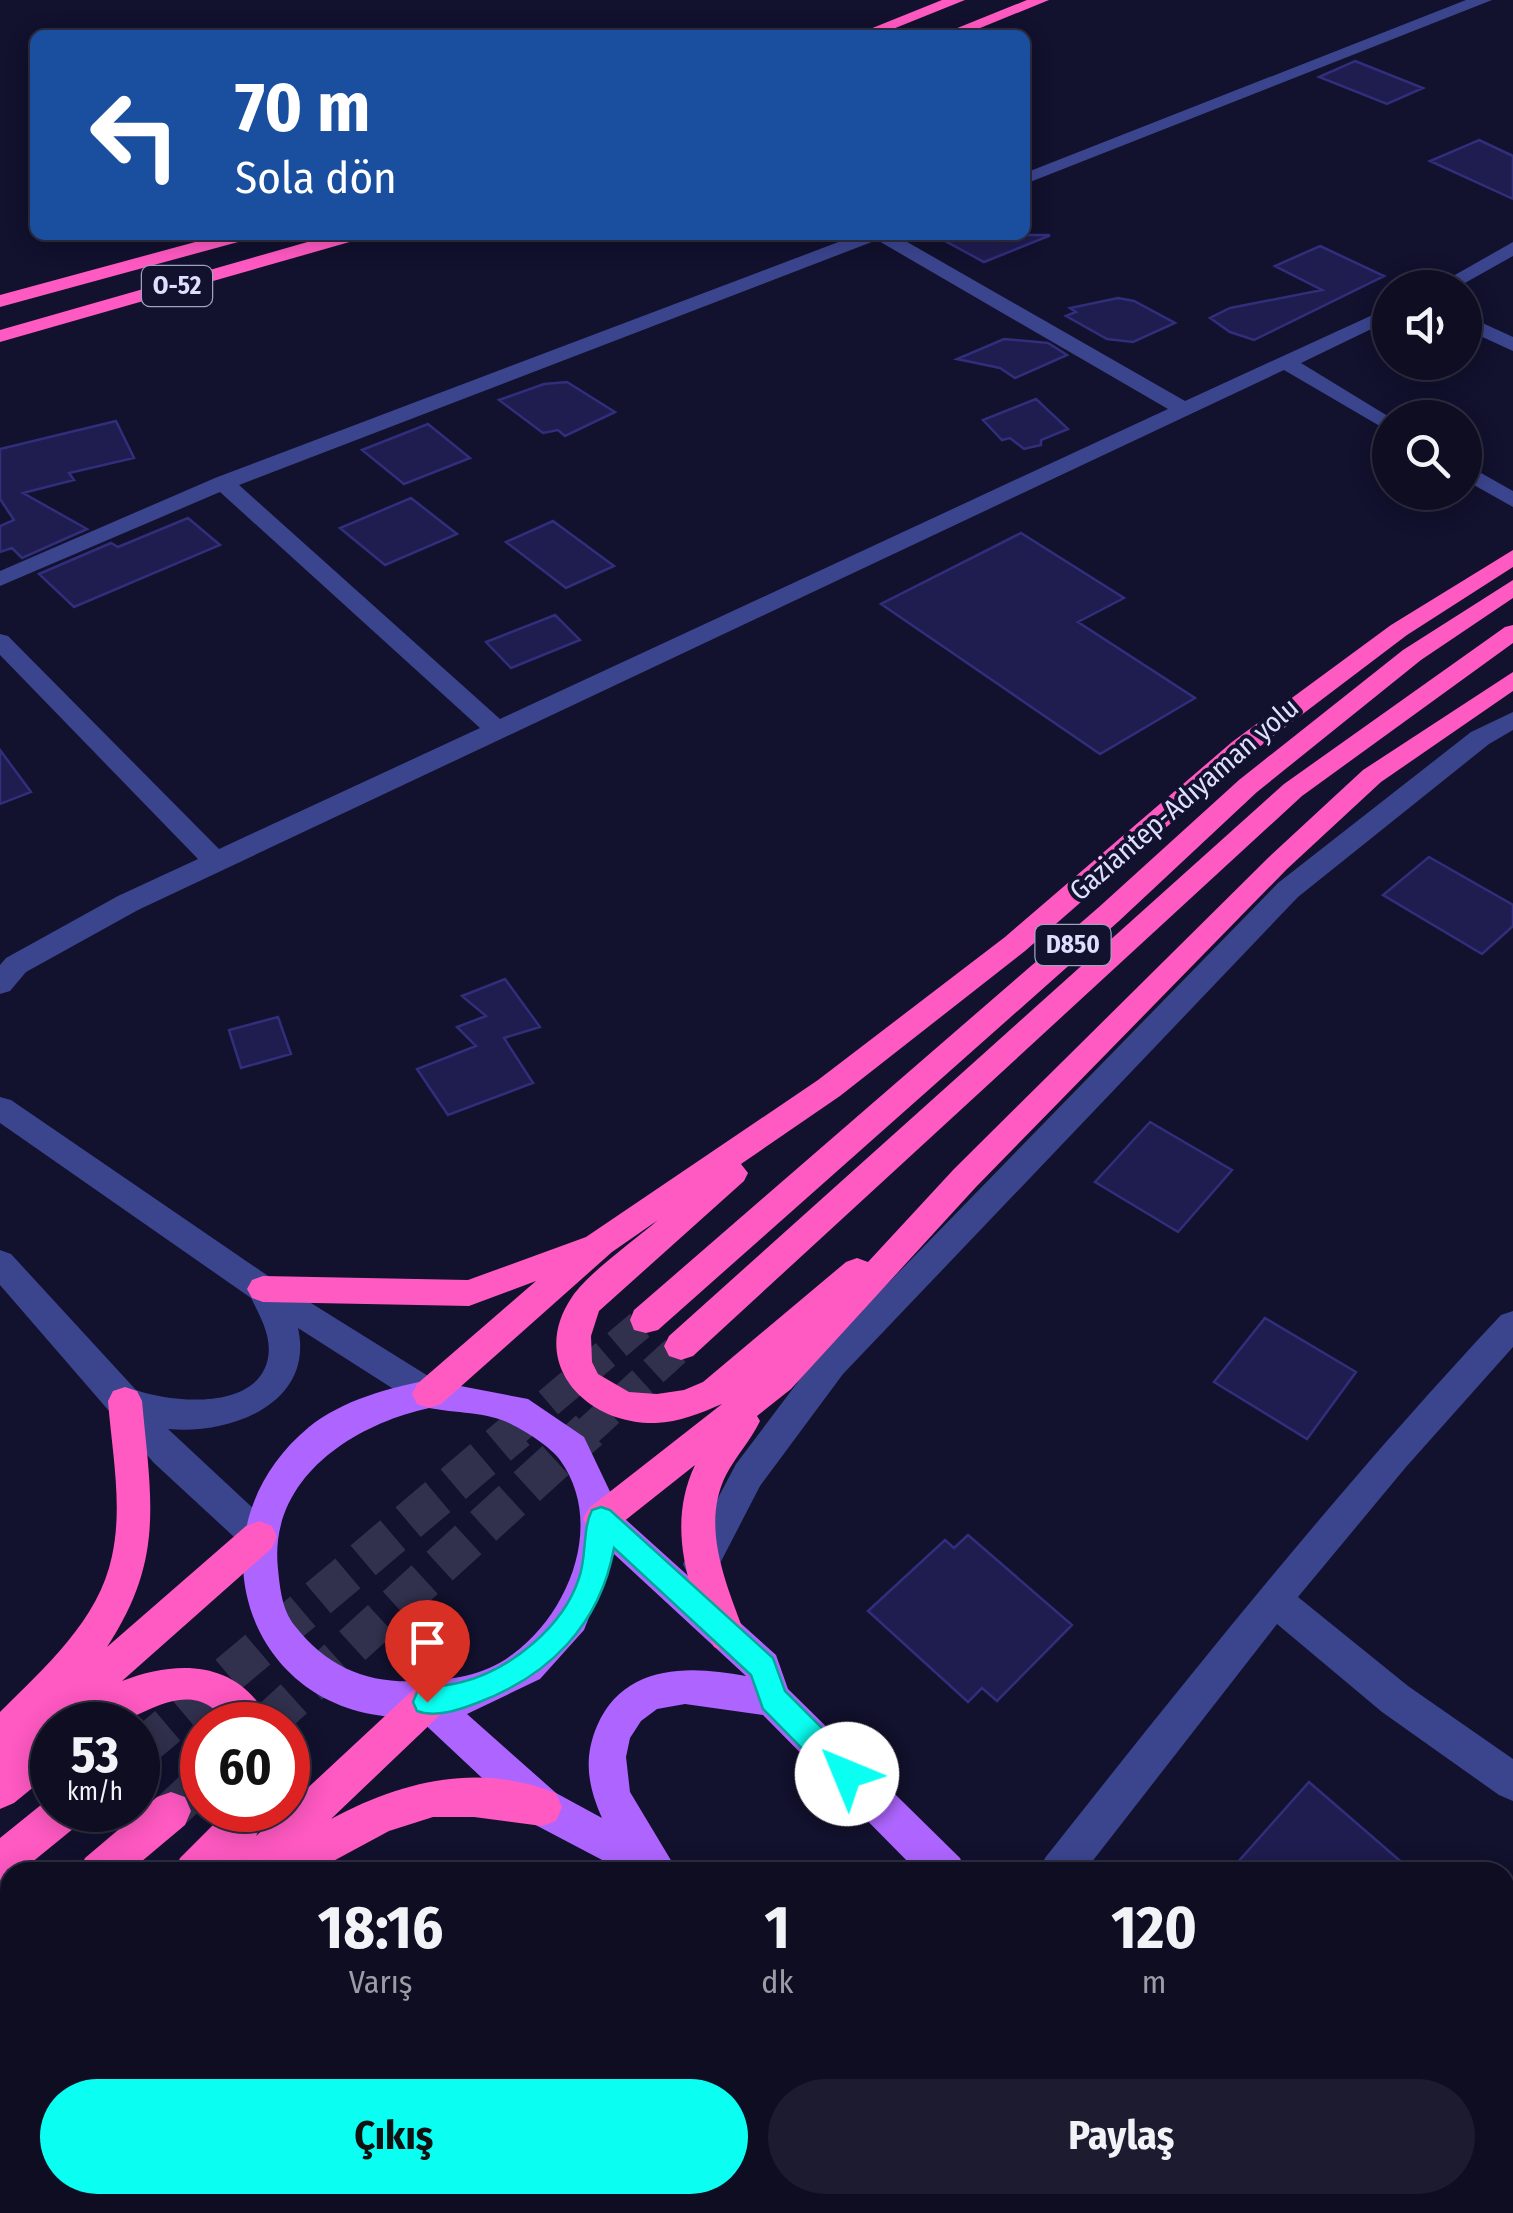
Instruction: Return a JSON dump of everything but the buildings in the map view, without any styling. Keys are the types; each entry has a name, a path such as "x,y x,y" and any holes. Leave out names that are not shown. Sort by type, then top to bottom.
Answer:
{"highway":[{"path":"876,30 957,0"},
{"path":"961,30 1041,0"},
{"name":"O-52","path":"0,302 224,240"},
{"name":"O-52","path":"0,336 335,240"},
{"path":"429,1394 601,1243 829,1088 1015,944 1240,748 1398,630 1513,557"},
{"name":"Gaziantep-Adıyaman yolu","path":"646,1320 1094,927 1248,786 1412,654 1513,587"},
{"name":"D850","path":"681,1346 1293,790 1513,632"},
{"path":"728,1634 701,1564 695,1508 705,1476 725,1444 779,1378 965,1178 1278,862 1372,776 1513,680"},
{"path":"829,1088 585,1304 574,1326 572,1350 580,1373 596,1392 642,1411 669,1411 694,1404 715,1392 965,1178"},
{"path":"262,1289 469,1293 601,1243"},
{"path":"601,1519 779,1378"},
{"path":"0,1739 95,1639 128,1573 134,1524 126,1400"},
{"path":"0,1765 259,1537"},
{"path":"118,1702 134,1691 188,1682 213,1689 234,1702"},
{"path":"258,1862 427,1702"},
{"path":"0,1790 30,1766"},
{"path":"294,1862 354,1828 428,1798 480,1797 542,1807"},
{"path":"111,1862 171,1811"},
{"path":"0,1862 38,1832"},
{"path":"204,1862 234,1832"}],"main road":[{"path":"429,1394 497,1400 528,1412 554,1430 586,1470 601,1519 600,1550 592,1582 577,1613 555,1641 528,1664 463,1695 427,1702 388,1701 352,1692 320,1676 292,1654 273,1628 261,1600 256,1568 259,1537 271,1500 291,1467 320,1439 353,1417 390,1402 429,1394"},
{"path":"601,1519 763,1667 773,1699 936,1862"},
{"path":"653,1862 610,1790 605,1750 621,1714 653,1690 693,1684 773,1699"},
{"path":"427,1702 542,1807 643,1862"}],"street":[{"path":"1030,177 1457,7 1484,0"},
{"path":"0,579 224,483 865,240"},
{"path":"887,240 1185,410"},
{"path":"1473,270 1513,248"},
{"path":"0,984 16,966 60,939 216,863 1372,322"},
{"path":"1482,330 1513,345"},
{"path":"1287,363 1372,415"},
{"path":"1482,481 1513,500"},
{"path":"224,483 496,730"},
{"path":"0,641 216,863"},
{"path":"701,1564 748,1475 831,1364 1288,890 1480,738 1513,720"},
{"path":"0,957 60,939"},
{"path":"0,1108 262,1289 429,1394"},
{"path":"0,1262 126,1400 166,1452 259,1537"},
{"path":"126,1400 171,1415 216,1414 241,1406 264,1392 278,1373 286,1352 283,1332 262,1289"},
{"path":"1067,1862 1273,1599 1431,1411 1513,1326"},
{"path":"1273,1599 1395,1699 1513,1782"}],"tunnel":[{"path":"514,1432 646,1320"},
{"path":"587,1432 681,1346"},
{"path":"160,1732 517,1430"},
{"path":"290,1702 589,1430"},
{"path":"171,1811 180,1803"}],"route":[{"path":"427,1702 463,1695 497,1682 528,1664 555,1641 577,1613 592,1582 600,1550 601,1519 763,1667 773,1699 847,1774"}]}
